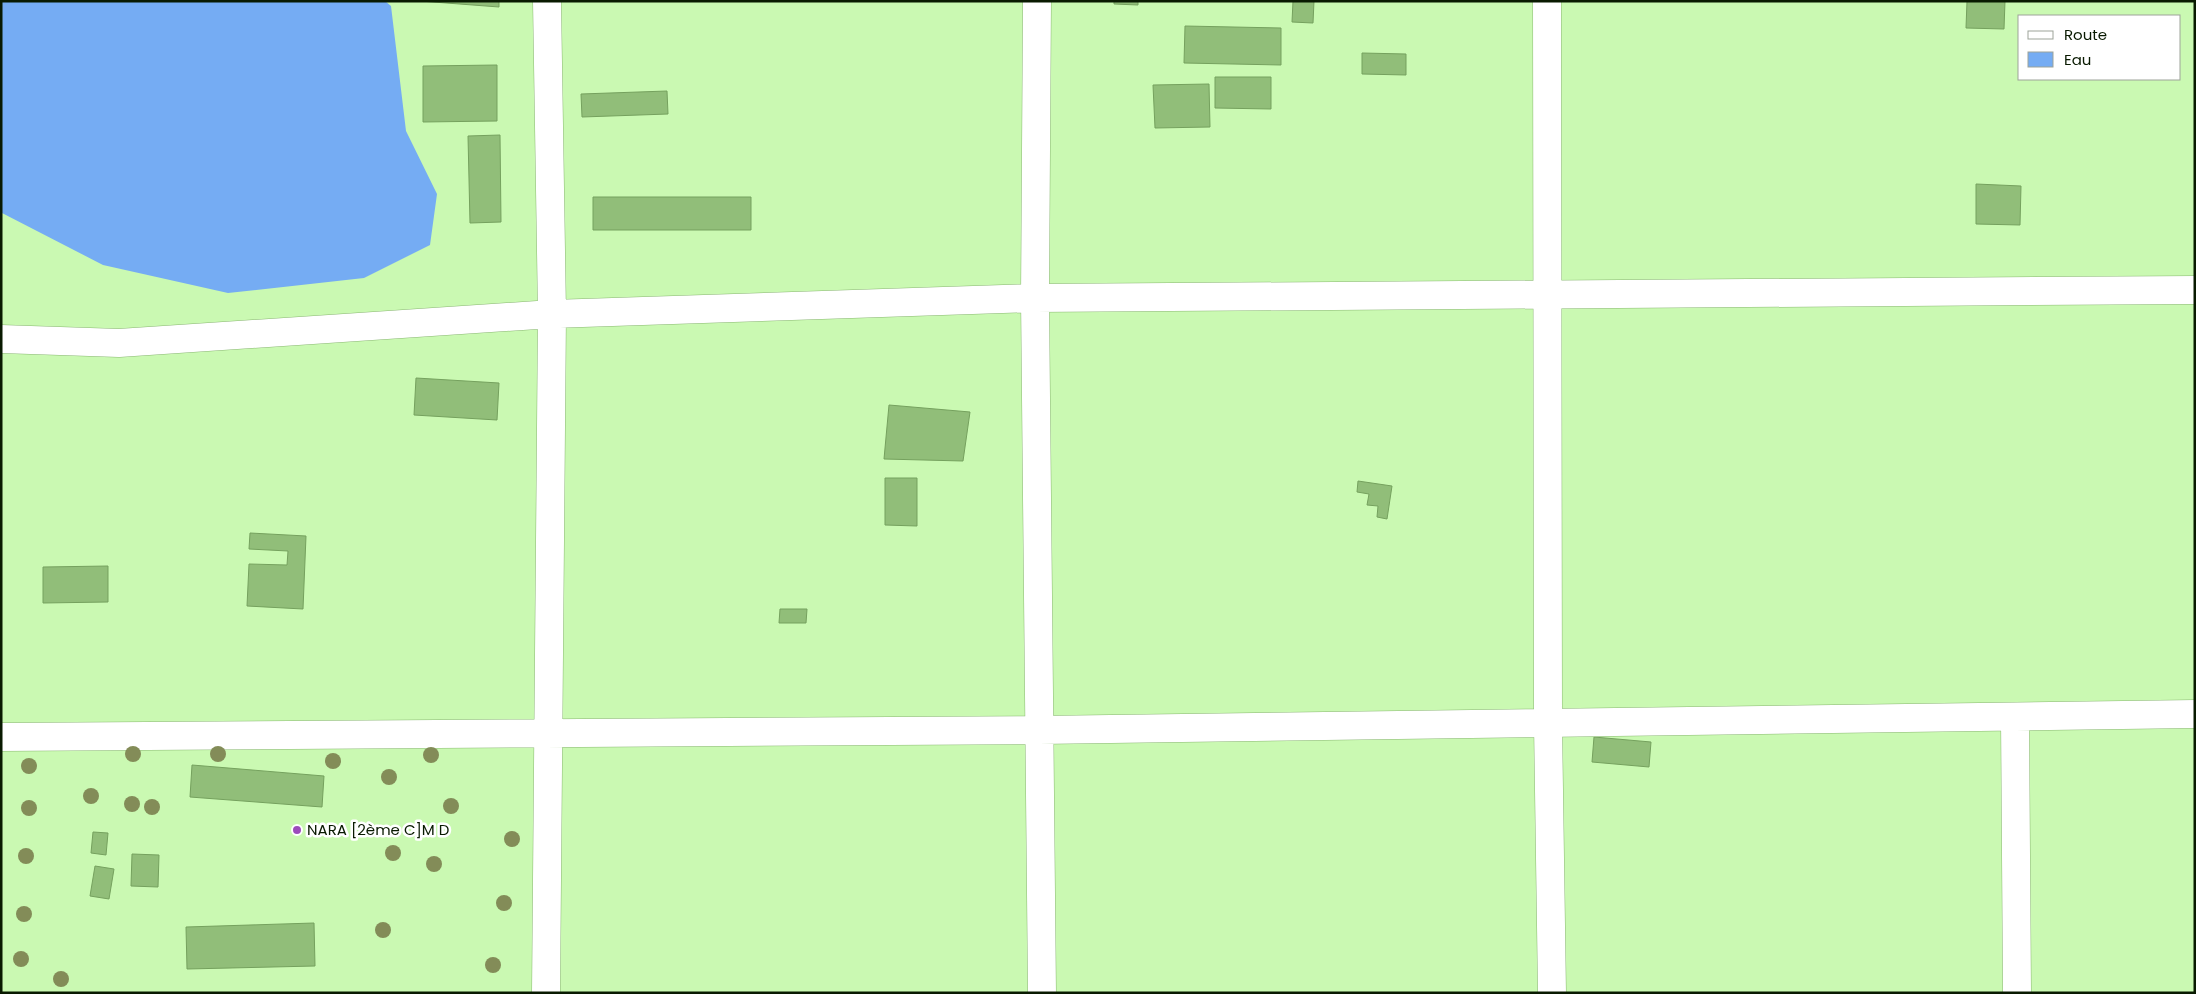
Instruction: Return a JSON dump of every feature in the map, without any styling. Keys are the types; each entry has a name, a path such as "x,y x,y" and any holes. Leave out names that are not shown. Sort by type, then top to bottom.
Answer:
{"street":[{"path":"546,993 552,314 547,1"},
{"path":"1037,1 1034,298 1042,993"},
{"path":"1547,1 1548,723 1552,993"},
{"path":"1,339 119,343 552,314 1034,298 2195,290"},
{"path":"1,737 1039,730 2195,714"},
{"path":"2015,717 2017,993"}],"water":[{"path":"1,1 385,1 391,6 406,131 437,194 430,245 364,278 228,293 103,265 2,213"}],"building":[{"path":"420,1 499,1 499,7"},
{"path":"1114,1 1138,1 1138,5 1114,4"},
{"path":"1293,1 1314,1 1313,23 1292,22"},
{"path":"1967,1 2005,1 2004,29 1966,28"},
{"path":"1185,26 1281,28 1281,65 1184,63"},
{"path":"1362,53 1406,54 1406,75 1362,74"},
{"path":"497,65 497,121 423,122 423,66"},
{"path":"1215,77 1271,77 1271,109 1215,108"},
{"path":"1209,84 1210,127 1155,128 1153,85"},
{"path":"667,91 668,114 582,117 581,94"},
{"path":"500,135 501,222 470,223 468,136"},
{"path":"1976,184 2021,186 2020,225 1976,224"},
{"path":"593,197 751,197 751,230 593,230"},
{"path":"416,378 499,383 497,420 414,415"},
{"path":"889,405 970,412 963,461 884,459"},
{"path":"885,478 917,478 917,526 885,525"},
{"path":"1358,481 1392,486 1387,519 1377,517 1378,506 1367,505 1369,494 1357,492"},
{"path":"250,533 306,536 303,609 247,606 249,564 287,565 288,551 249,549"},
{"path":"108,566 108,602 43,603 43,567"},
{"path":"780,609 807,609 806,623 779,623"},
{"path":"1594,737 1651,742 1649,767 1592,762"},
{"path":"192,765 324,776 322,807 190,797"},
{"path":"93,832 108,833 106,855 91,853"},
{"path":"132,854 159,855 158,887 131,886"},
{"path":"95,866 114,869 109,899 90,896"},
{"path":"314,923 315,966 187,969 186,927"}],"place":[{"name":"NARA [2ème C]M D","path":"297,830"}]}
